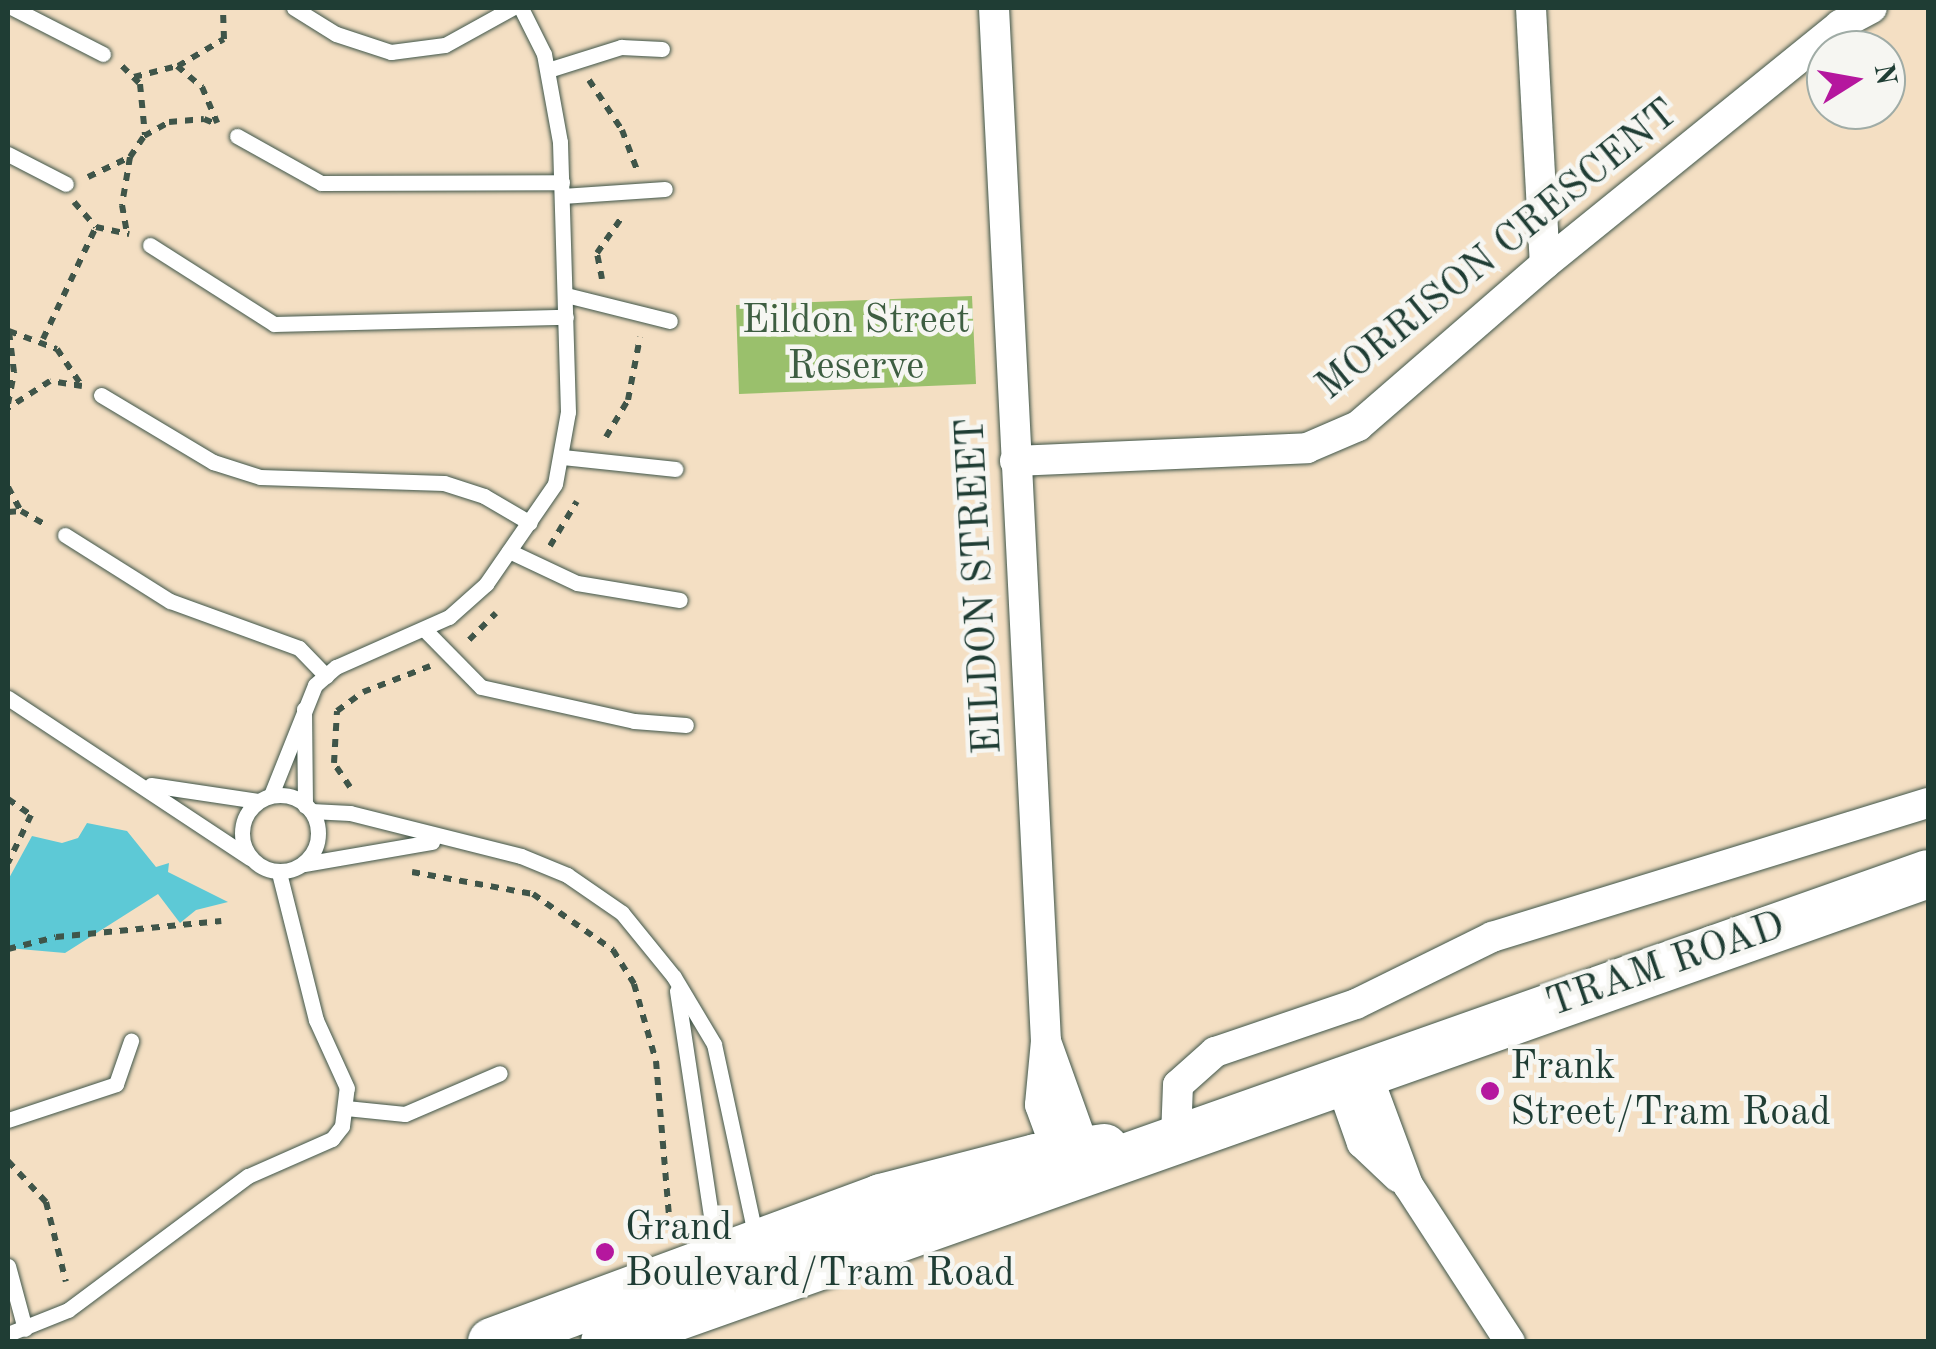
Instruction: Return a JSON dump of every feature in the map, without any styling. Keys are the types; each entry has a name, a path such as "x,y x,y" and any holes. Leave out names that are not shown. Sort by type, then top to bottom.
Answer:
{"main road":[{"name":"TRAM ROAD","path":"492,1342 737,1248 881,1198 1176,1137 1928,874"},
{"name":"TRAM ROAD","path":"606,1342 748,1295 1074,1161"},
{"path":"737,1248 748,1295"}],"street":[{"name":"EILDON STREET","path":"994,8 1046,1041 1040,1105 1074,1161"},
{"path":"1531,8 1544,264"},
{"name":"MORRISON CRESCENT","path":"1015,461 1306,448 1358,426 1544,264 1840,25 1872,8"},
{"path":"1176,1137 1178,1086 1214,1052 1356,1004 1492,937 1928,803"},
{"path":"1353,1076 1362,1143 1408,1185 1510,1342"}],"lane":[{"path":"13,8 104,54"},
{"path":"294,8 336,34 390,52 445,44 512,8"},
{"path":"250,858 241,828 264,798 304,709 326,676 360,655 426,631 486,584 555,484 562,457 566,317 562,189 548,70 521,8"},
{"path":"548,70 621,47 662,49"},
{"path":"237,136 321,184 638,192 665,189"},
{"path":"8,154 66,184"},
{"path":"150,244 274,324 566,317"},
{"path":"566,295 670,321"},
{"path":"101,395 212,462 260,477 444,483 484,496 530,522"},
{"path":"562,457 675,469"},
{"path":"65,536 170,600 299,648 326,676"},
{"path":"509,551 577,583 680,600"},
{"path":"426,631 461,674 502,694 686,725"},
{"path":"8,698 142,782 250,858 279,873 395,844 451,841"},
{"path":"304,709 308,808 318,840 304,864"},
{"path":"142,782 184,795 264,798 350,813 507,852 567,875 622,913 674,977 714,1044 737,1248"},
{"path":"8,1334 68,1310 248,1176 332,1139 346,1108 346,1088 316,1020 279,873"},
{"path":"674,977 737,1248"},
{"path":"8,1120 116,1084 130,1041"},
{"path":"346,1108 405,1114 500,1073"},
{"path":"8,1266 25,1328"}],"path":[{"path":"134,77 177,66 224,39 223,8"},
{"path":"104,54 134,77 145,99 144,136 130,157 123,178 127,233"},
{"path":"350,813 352,790 334,763 337,711 362,692 414,676 445,656 508,601 573,510 587,461 628,400 643,314 639,297 603,280 597,264 601,242 638,192 622,130 576,60"},
{"path":"177,66 202,87 217,124"},
{"path":"144,136 186,119 217,124 237,136"},
{"path":"130,157 66,184 96,227 127,233 150,244"},
{"path":"43,339 96,227"},
{"path":"8,331 43,339 70,360 82,386 50,381 8,406 14,372 8,331"},
{"path":"8,487 21,512"},
{"path":"8,512 21,512 65,536"},
{"path":"8,799 31,815 8,863"},
{"path":"404,872 494,882 533,894 613,950 634,984 656,1061 669,1217"},
{"path":"8,949 222,921"},
{"path":"8,1161 46,1202 68,1310"}],"green space":[{"name":"Eildon Street Reserve","path":"972,296 976,384 739,394 736,305"}],"water":[{"path":"87,823 127,831 156,867 169,863 168,872 228,902 196,910 180,923 158,894 65,953 8,948 8,880 32,836 62,843 78,838"}],"place":[{"name":"Frank Street/Tram Road","path":"1490,1091"},
{"name":"Grand Boulevard/Tram Road","path":"605,1252"}]}
